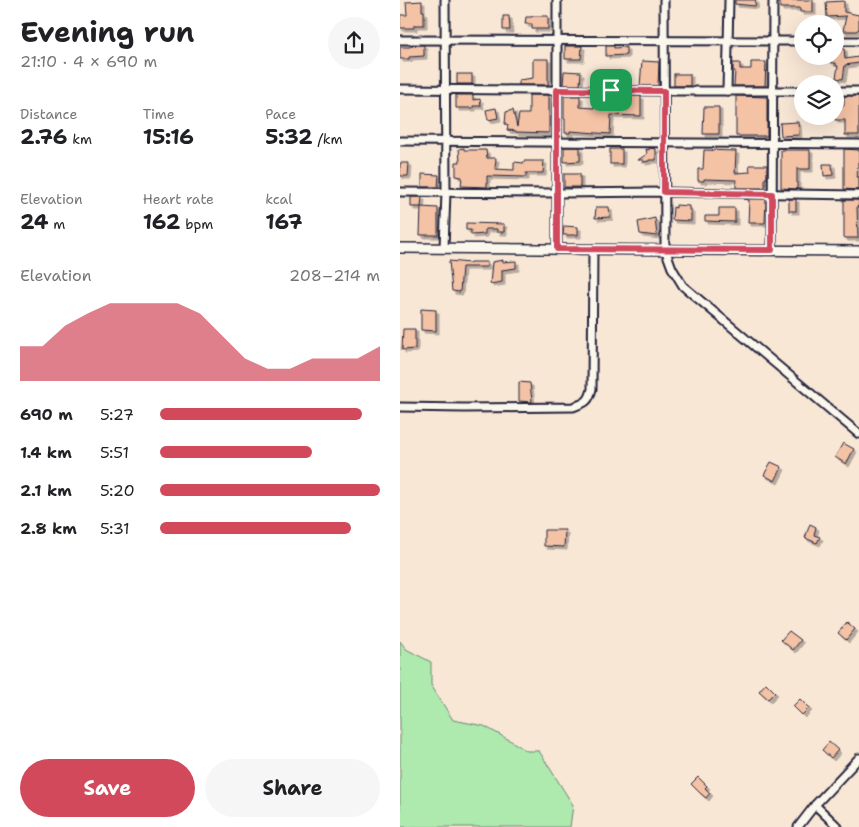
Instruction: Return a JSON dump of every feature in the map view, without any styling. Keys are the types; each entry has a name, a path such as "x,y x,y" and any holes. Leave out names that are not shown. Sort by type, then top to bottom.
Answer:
{"street":[{"path":"444,248 446,192 446,0"},
{"path":"557,0 557,249"},
{"path":"664,0 665,249 672,268 683,286 859,434"},
{"path":"727,91 729,0"},
{"path":"772,250 773,0"},
{"path":"400,40 794,41"},
{"path":"844,41 859,41"},
{"path":"400,89 794,91"},
{"path":"844,91 859,91"},
{"path":"400,141 859,144"},
{"path":"400,192 664,192 859,195"},
{"path":"400,248 859,251"},
{"path":"400,407 573,407 588,401 592,389 593,249"},
{"path":"798,827 815,805 859,758"},
{"path":"815,805 838,827"}],"green space":[{"path":"400,641 406,649 431,662 431,685 453,720 484,726 527,751 539,751 573,805 570,827 400,827"}],"building":[{"path":"735,0 756,0 755,6 735,4"},
{"path":"780,0 813,0 813,12 800,12 800,8 780,8"},
{"path":"422,1 424,25 414,25 414,28 400,28 400,15 407,15 406,2"},
{"path":"844,1 844,12 859,15 859,29 856,31 844,31 846,16 827,15 826,2"},
{"path":"503,16 509,16 510,30 503,30"},
{"path":"548,16 548,29 532,29 532,24 525,24 526,17"},
{"path":"410,45 424,45 424,56 400,59 400,47 410,47"},
{"path":"565,46 582,46 581,59 565,59"},
{"path":"606,46 614,46 614,48 626,47 626,55 606,56"},
{"path":"844,48 845,59 858,57 859,63 845,65 844,75 836,75 838,66 836,66 844,65"},
{"path":"533,59 548,59 548,85 519,85 519,80 533,78"},
{"path":"642,61 659,62 658,86 640,86"},
{"path":"751,62 766,62 765,86 734,86 735,71 733,71 733,63 740,63 740,69 751,69"},
{"path":"564,71 581,72 580,85 563,85"},
{"path":"457,74 472,74 472,84 457,84"},
{"path":"674,74 690,74 690,86 674,86"},
{"path":"456,95 473,95 473,100 480,99 481,106 456,108"},
{"path":"529,95 549,95 549,133 507,130 508,125 505,124 506,112 513,110 517,127 519,114 529,114"},
{"path":"564,96 580,96 580,107 594,108 595,100 612,101 612,105 627,105 627,96 641,96 641,116 611,115 610,134 570,131 570,133 565,133"},
{"path":"736,96 767,97 767,136 736,136"},
{"path":"844,96 859,96 859,135 845,135"},
{"path":"704,107 719,107 719,134 703,134"},
{"path":"496,108 498,118 488,120 486,110"},
{"path":"794,122 794,125 798,125 799,135 781,136 780,123"},
{"path":"564,147 580,147 580,161 564,162"},
{"path":"464,148 464,150 486,150 487,158 496,158 495,169 514,170 514,162 544,161 543,173 526,173 526,177 487,176 487,187 461,186 462,177 456,176 456,162 460,162 459,149"},
{"path":"649,148 656,149 656,160 643,162 643,160 638,160 647,154 646,149 649,150"},
{"path":"610,149 622,149 622,164 610,164"},
{"path":"844,149 859,150 857,177 859,177 859,190 844,189"},
{"path":"704,150 736,151 735,173 750,172 749,165 767,165 765,188 736,188 736,180 704,179 704,181 698,181 698,169 703,169"},
{"path":"781,150 810,150 810,169 797,169 797,189 781,188"},
{"path":"400,163 409,163 408,176 400,176"},
{"path":"823,164 832,164 833,175 824,176"},
{"path":"422,174 439,175 438,187 422,187"},
{"path":"564,174 580,174 580,187 564,187"},
{"path":"411,197 422,197 421,207 411,207"},
{"path":"744,199 766,199 765,223 748,223 749,200"},
{"path":"789,199 796,199 796,211 789,211"},
{"path":"844,200 859,200 859,207 857,206 858,238 844,237"},
{"path":"676,205 689,206 691,221 672,220 673,207 676,208"},
{"path":"421,207 438,208 438,235 420,235"},
{"path":"596,207 609,207 610,217 595,218"},
{"path":"719,208 735,208 735,222 705,221 705,216 719,216"},
{"path":"655,218 657,236 640,234 638,222"},
{"path":"466,223 504,224 504,232 497,232 497,229 485,229 485,234 471,235 471,230 466,230"},
{"path":"564,226 578,227 578,235 563,235"},
{"path":"503,260 502,262 516,261 516,268 502,270 502,282 490,284 492,262"},
{"path":"449,261 487,262 487,267 462,267 460,292 452,291"},
{"path":"421,309 436,310 436,331 421,330"},
{"path":"403,329 415,329 415,349 402,350"},
{"path":"519,382 530,383 532,402 519,401"},
{"path":"843,443 854,449 846,464 835,457"},
{"path":"771,462 782,467 775,481 764,475"},
{"path":"810,524 816,527 814,535 820,537 817,543 805,538"},
{"path":"544,530 565,530 564,547 544,546"},
{"path":"847,622 855,629 846,640 838,633"},
{"path":"789,631 801,640 793,650 781,640"},
{"path":"766,683 775,692 768,699 759,691"},
{"path":"800,699 809,708 802,715 793,706"},
{"path":"829,742 838,750 831,758 822,750"},
{"path":"698,777 707,786 705,788 710,793 706,798 691,784"}],"route":[{"path":"557,90 611,90 664,91 664,192 772,194 772,250 557,249 557,90"}]}
